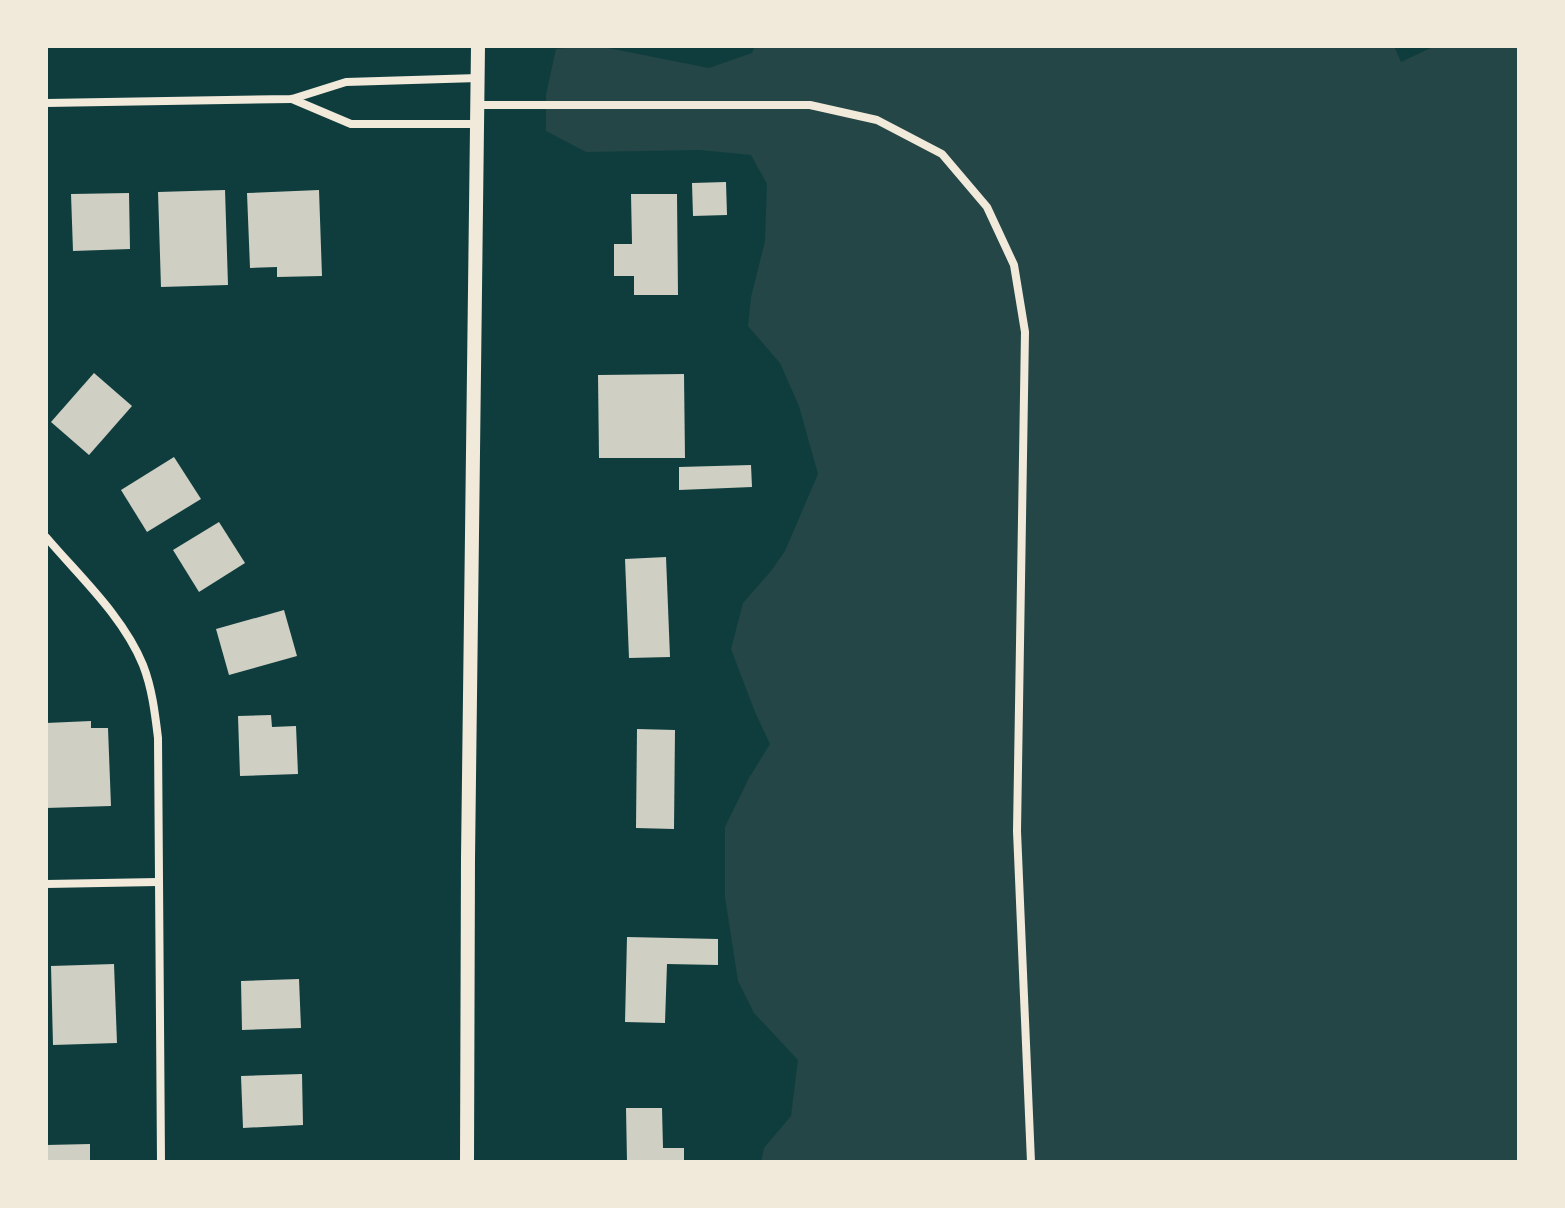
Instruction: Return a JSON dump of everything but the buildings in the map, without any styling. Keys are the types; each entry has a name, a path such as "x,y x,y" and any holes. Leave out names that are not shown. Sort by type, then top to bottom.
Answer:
{"street":[{"path":"467,1162 478,46"},
{"path":"46,103 292,99 346,82 478,78"},
{"path":"292,99 351,124 478,124"},
{"path":"478,105 810,105 877,120 942,154 987,207 1014,265 1025,332 1017,831 1031,1162"},
{"path":"46,537 121,625 143,665 153,699 158,738 161,1162"},
{"path":"46,884 158,882"}],"shaded area":[{"path":"585,46 709,68 752,53 755,46 1394,46 1401,62 1435,46 1516,46 1519,52 1519,1162 761,1162 764,1148 791,1116 798,1060 754,1013 738,981 725,897 725,827 770,744 731,649 743,603 785,551 818,474 799,406 780,363 748,326 751,297 765,241 767,184 751,155 700,150 586,152 546,131 546,95 556,49"}]}
